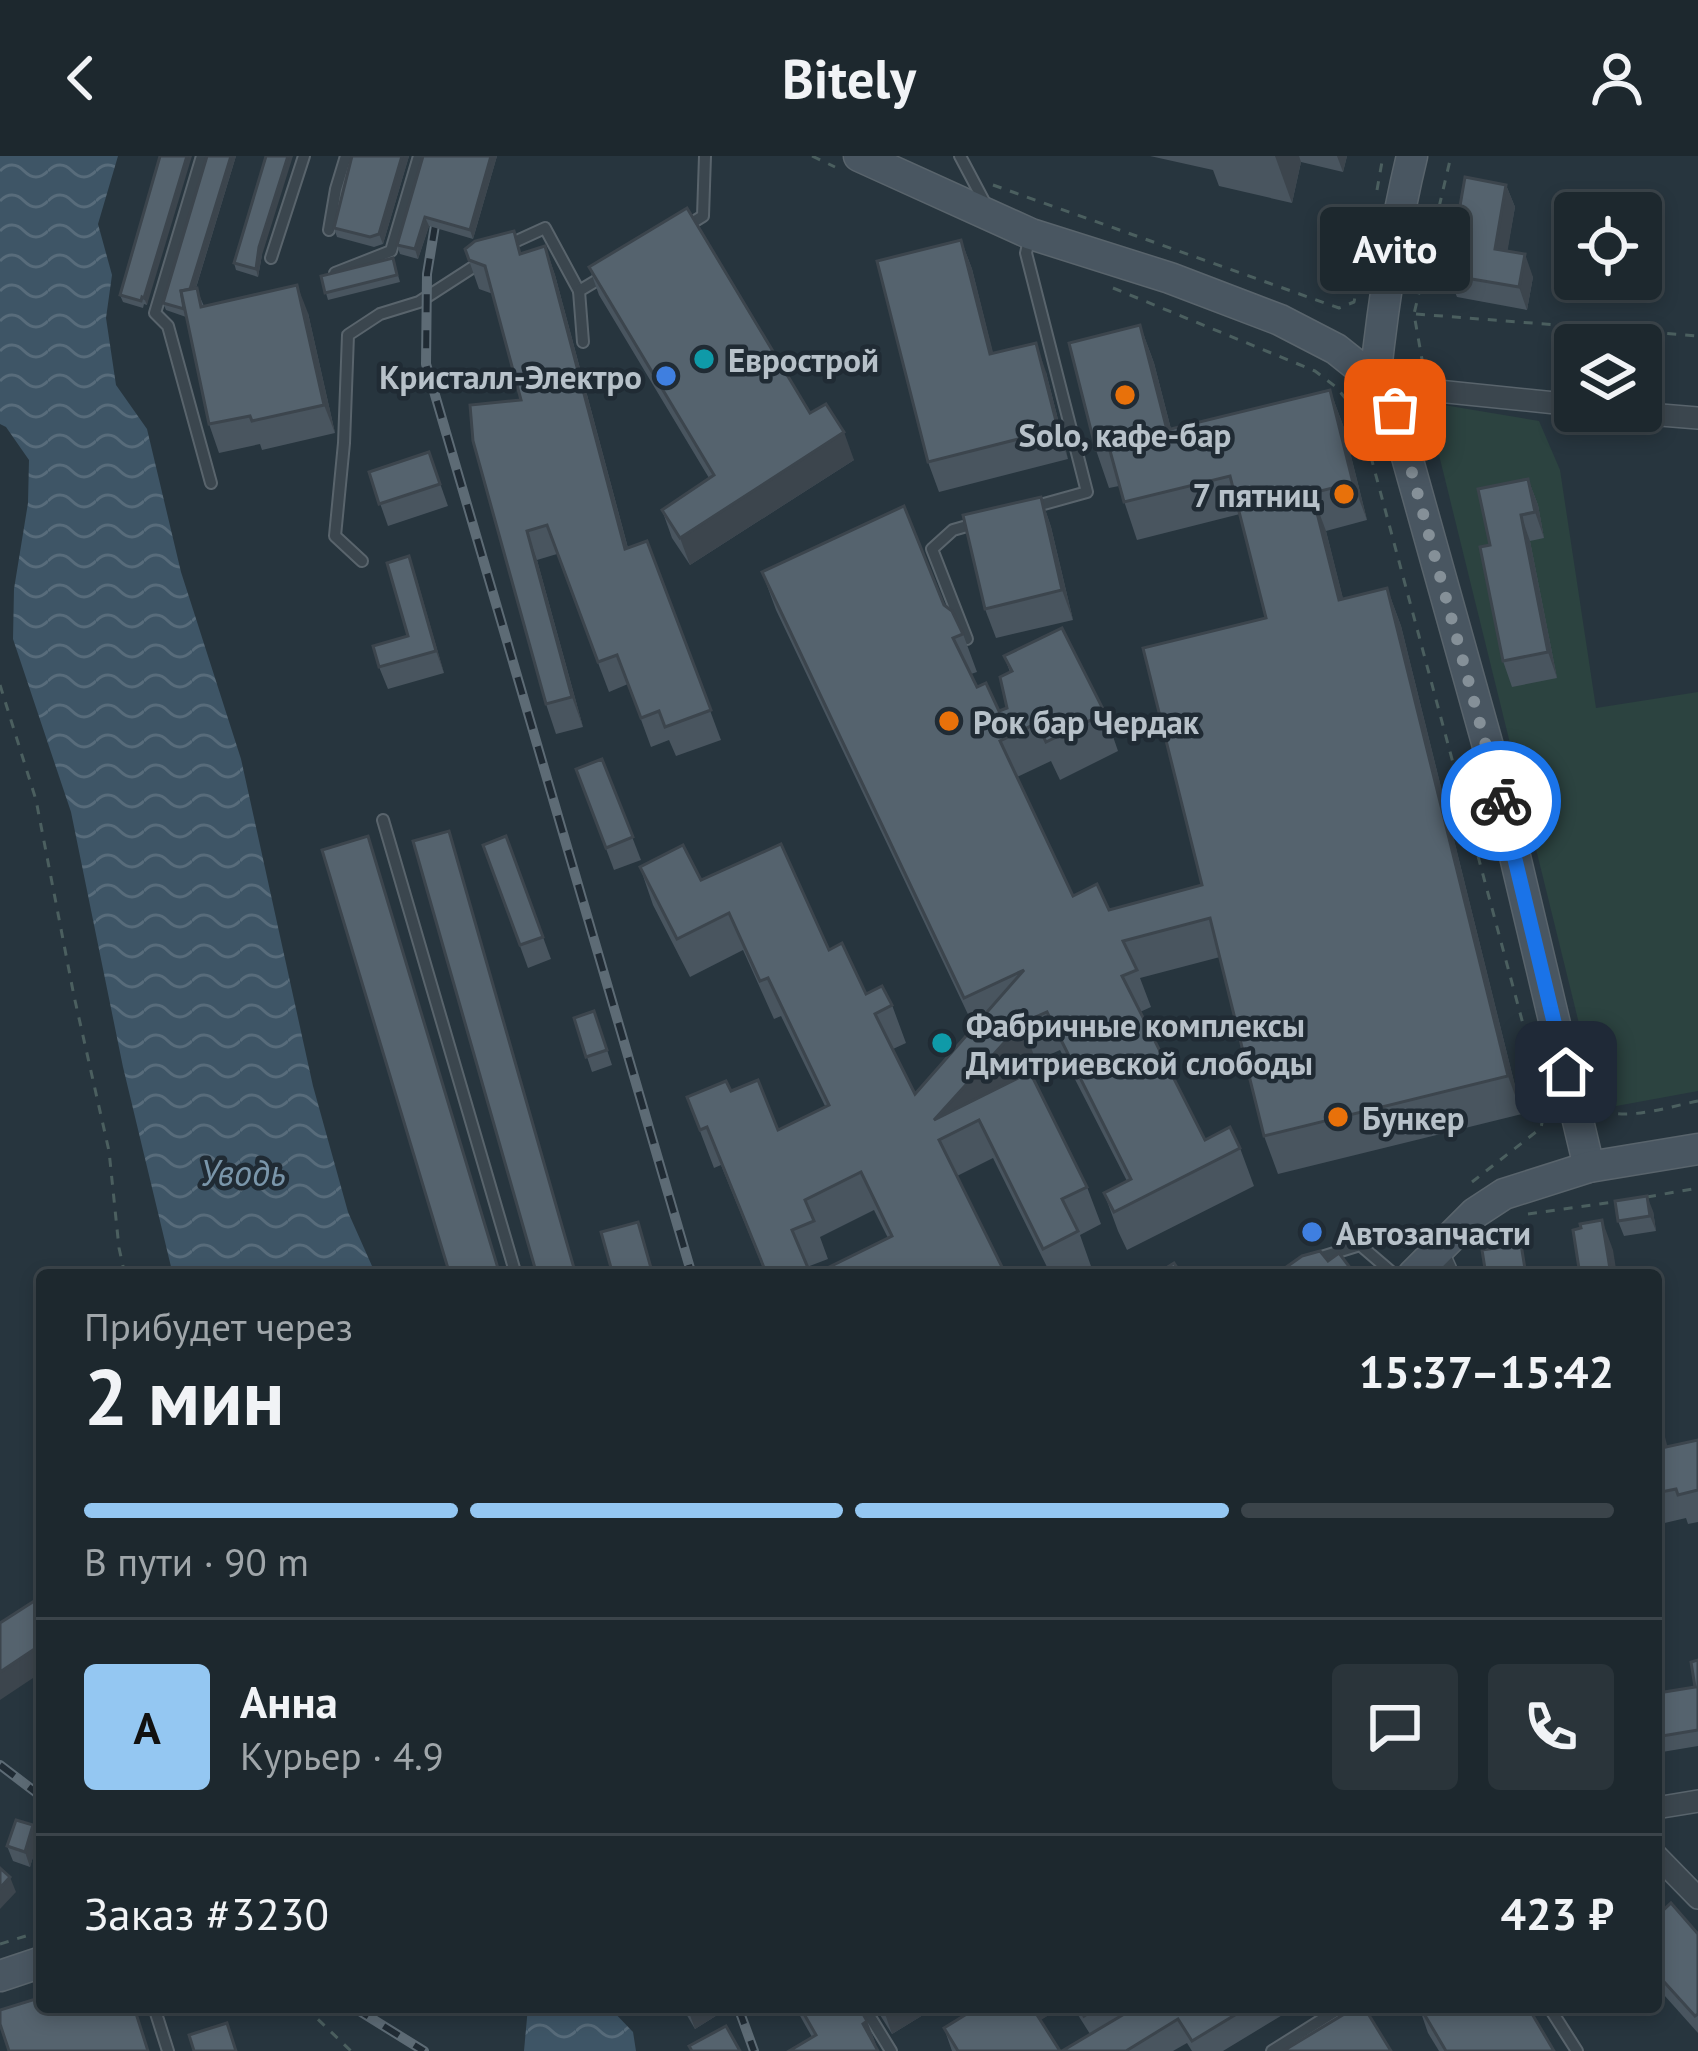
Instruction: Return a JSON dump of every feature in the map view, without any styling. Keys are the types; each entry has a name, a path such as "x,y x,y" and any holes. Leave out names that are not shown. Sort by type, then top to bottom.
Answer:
{"main road":[{"path":"859,156 1031,234 1170,278 1280,320 1336,349 1375,380 1391,400 1480,720 1588,1167"},
{"path":"1375,380 1382,308 1412,156"},
{"path":"1442,1262 1475,1214 1504,1194 1588,1167 1698,1149"},
{"path":"0,1976 36,1964"}],"street":[{"path":"1375,380 1554,407"},
{"path":"1662,415 1698,418"},
{"path":"1662,1807 1698,1801"},
{"path":"1662,1861 1698,1898"}],"lane":[{"path":"202,156 155,313 168,326 211,483"},
{"path":"271,258 304,156"},
{"path":"329,230 346,156"},
{"path":"335,273 391,251 419,156"},
{"path":"668,237 704,216 705,156"},
{"path":"960,156 991,215"},
{"path":"362,561 335,536 349,335 380,314 418,302 496,251 545,228 579,291 583,342"},
{"path":"1020,511 1087,492 1026,253 1031,234"},
{"path":"579,291 615,270"},
{"path":"968,639 932,549 953,530 998,517"},
{"path":"383,820 514,1269"},
{"path":"1301,1263 1360,1246 1388,1269"},
{"path":"156,2013 168,2051"},
{"path":"868,2013 890,2051"},
{"path":"1272,2051 1332,2013"},
{"path":"1553,2013 1576,2051"}],"path":[{"path":"1375,198 1383,156"},
{"path":"1428,390 1414,314 1451,156"},
{"path":"971,177 1339,308 1354,302 1371,219"},
{"path":"1109,286 1315,371 1360,416 1545,1106 1541,1127 1473,1181"},
{"path":"1414,314 1698,335"},
{"path":"0,685 36,800 110,1151 124,1269"},
{"path":"1643,1198 1698,1188"},
{"path":"1512,1216 1622,1201"},
{"path":"0,1943 36,1933"},
{"path":"311,2013 351,2051"}],"green space":[{"path":"1426,402 1539,421 1560,470 1596,708 1698,692 1698,1091 1600,1109"}],"water":[{"name":"Уводь","path":"0,156 118,156 98,224 112,275 106,318 116,385 147,429 181,572 241,759 313,1086 348,1212 373,1269 172,1269 123,1067 71,812 13,639 29,460 0,424"},
{"path":"527,2013 615,2013 633,2032 636,2051 524,2051"}],"building":[{"path":"160,156 187,156 141,301 120,295"},
{"path":"207,156 231,156 190,289 181,291 184,309 163,303"},
{"path":"266,156 288,156 256,269 234,263"},
{"path":"352,156 402,156 379,234 370,237 334,228"},
{"path":"423,156 491,156 470,230 425,217 415,249 397,245"},
{"path":"1465,177 1506,185 1495,249 1525,254 1519,287 1448,275"},
{"name":"Еврострой","path":"687,208 810,413 826,404 844,432 680,538 662,510 714,475 589,267"},
{"path":"514,231 520,254 545,246 625,549 647,541 711,710 665,727 659,711 641,718 617,655 598,662 547,525 527,531 572,697 546,704 473,441 470,405 521,400 485,266 469,260 465,249 475,241"},
{"path":"961,240 990,354 1036,343 1058,429 928,462 877,261"},
{"path":"393,258 397,275 325,293 321,276"},
{"path":"297,285 324,405 252,421 250,416 209,424 181,291 197,288 201,307"},
{"path":"1140,325 1167,430 1330,390 1353,483 1312,493 1339,600 1387,588 1508,1076 1264,1136 1210,918 1123,941 1137,970 1122,976 1205,1140 1230,1127 1240,1148 1114,1212 1104,1193 1131,1179 1047,1012 1022,1023 934,1120 1030,1072 1087,1187 1062,1199 1078,1231 1043,1249 979,1120 939,1140 1003,1269 825,1269 892,1236 861,1172 805,1200 814,1221 792,1230 808,1269 765,1269 707,1127 700,1130 687,1097 726,1081 731,1091 758,1080 778,1130 829,1105 768,978 760,981 729,913 677,939 640,867 683,845 701,880 781,844 829,950 842,943 866,994 882,986 892,1005 875,1014 915,1094 1024,970 964,998 762,572 904,506 944,605 963,634 953,638 977,687 986,683 999,711 1007,708 1000,677 1012,671 1004,656 1062,628 1105,713 1046,742 1037,723 1000,741 1073,896 1097,884 1109,910 1202,885 1143,648 1266,618 1230,476 1124,502 1109,447 1096,450 1069,343"},
{"path":"429,452 440,484 379,504 369,472"},
{"path":"1528,479 1535,512 1521,515 1548,652 1503,661 1480,547 1490,545 1478,489"},
{"path":"1041,497 1062,590 985,609 963,515"},
{"path":"409,556 436,651 379,667 373,646 408,636 387,563"},
{"path":"602,759 633,837 606,848 576,769"},
{"path":"449,831 574,1269 535,1269 413,841"},
{"path":"368,836 498,1269 448,1269 322,850"},
{"path":"506,836 543,937 520,945 483,845"},
{"path":"594,1011 607,1050 586,1057 574,1018"},
{"path":"1647,1196 1650,1216 1618,1221 1615,1201"},
{"path":"1602,1220 1610,1269 1579,1269 1573,1230 1581,1228 1580,1224"},
{"path":"638,1222 651,1269 611,1269 601,1232"},
{"path":"1521,1244 1525,1269 1485,1269 1482,1250"},
{"path":"1320,1251 1328,1261 1339,1253 1351,1269 1284,1269"},
{"path":"1662,1440 1666,1447 1698,1440 1698,1490 1678,1495 1676,1489 1662,1492"},
{"path":"36,1600 36,1648 0,1672 0,1623"},
{"path":"1698,1660 1698,1730 1662,1736 1662,1692 1695,1687 1691,1662"},
{"path":"16,1820 33,1825 25,1852 7,1846"},
{"path":"0,1868 10,1877 0,1888"},
{"path":"1671,1903 1698,1934 1695,2016 1662,1980 1662,1911"},
{"path":"36,1999 36,2013 136,2013 148,2051 9,2051 0,2010"},
{"path":"803,2013 862,2013 867,2021 863,2024 878,2051 789,2051 816,2035"},
{"path":"968,2013 1036,2013 1060,2051 958,2051 944,2028"},
{"path":"1126,2013 1238,2013 1192,2041 1178,2019 1126,2051 1062,2051"},
{"path":"1346,2013 1368,2013 1391,2051 1283,2051"},
{"path":"1424,2013 1532,2013 1554,2051 1446,2051"},
{"path":"227,2023 236,2051 194,2051 189,2035"},
{"path":"726,2026 740,2051 692,2051 689,2046"}],"railway":[{"path":"461,156 437,213 427,274 426,364 690,1269"},
{"path":"0,1765 36,1792"},
{"path":"363,2013 424,2051"},
{"path":"740,2013 754,2051"}],"way so far":[{"path":"1395,410 1501,801"}],"place":[{"name":"Еврострой","path":"704,359"},
{"name":"Кристалл-Электро","path":"666,376"},
{"name":"Solo, кафе-бар","path":"1125,395"},
{"name":"Avito","path":"1395,410"},
{"name":"7 пятниц","path":"1344,494"},
{"name":"Рок бар Чердак","path":"949,721"},
{"name":"Фабричные комплексы Дмитриевской слободы","path":"942,1043"},
{"name":"Бункер","path":"1338,1117"},
{"name":"Автозапчасти","path":"1312,1232"}],"route":[{"path":"1501,801 1566,1072"}]}
